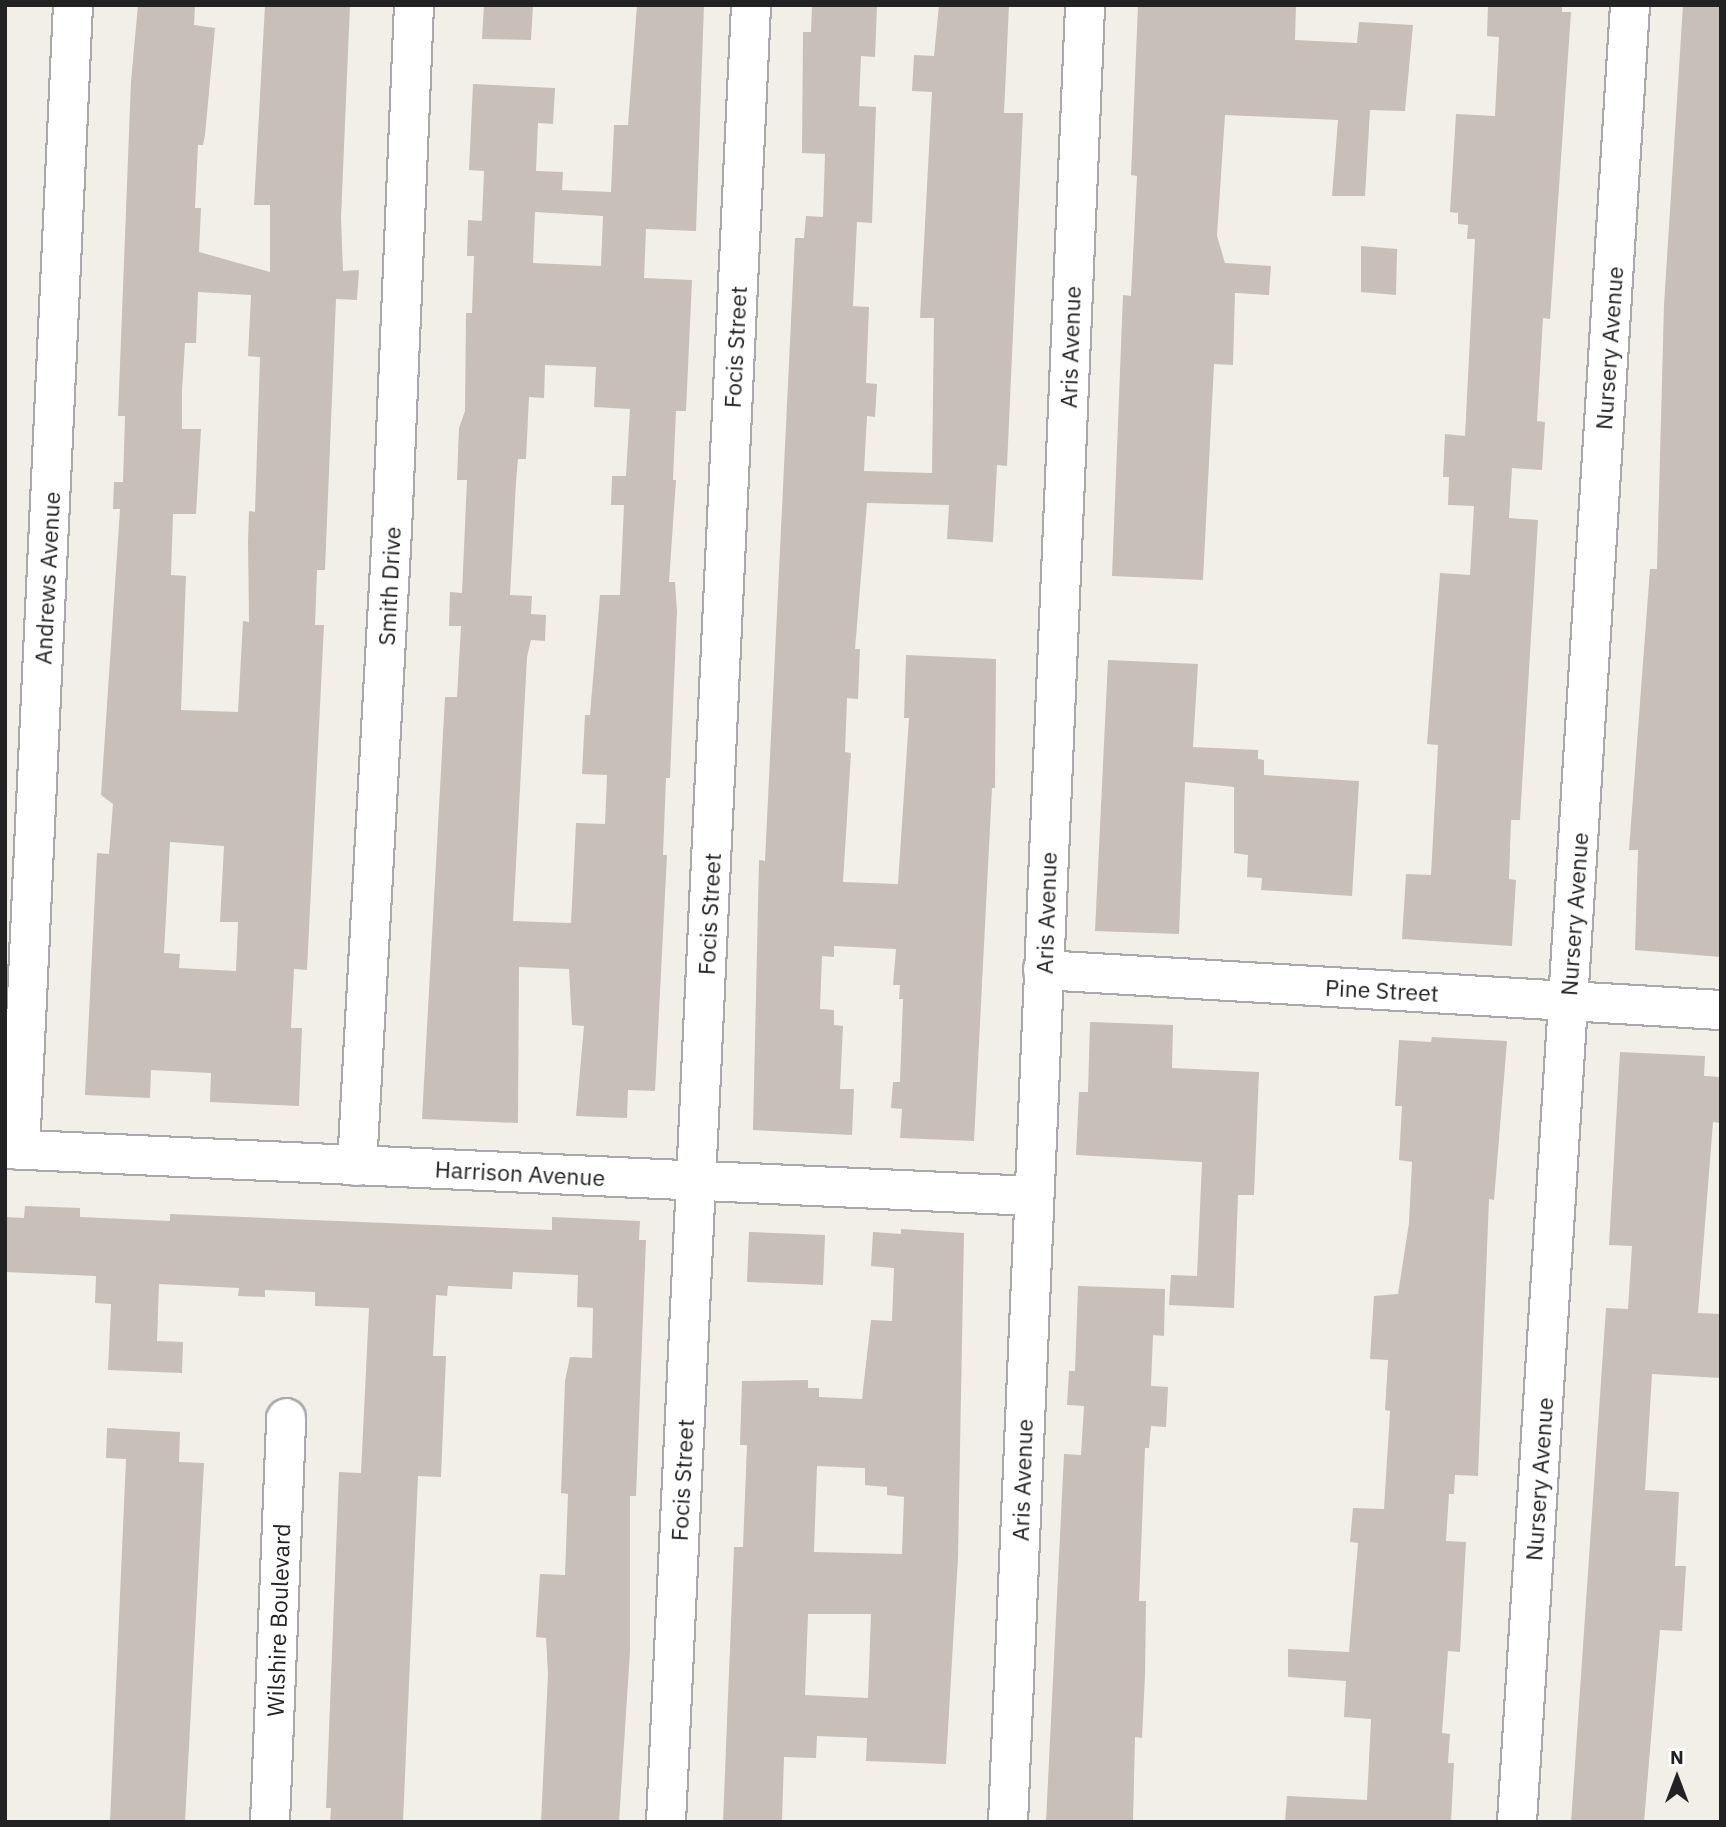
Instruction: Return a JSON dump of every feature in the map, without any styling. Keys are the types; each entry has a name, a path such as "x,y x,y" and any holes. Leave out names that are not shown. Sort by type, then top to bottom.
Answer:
{"street":[{"name":"Andrews Avenue","path":"13,1150 73,5"},
{"name":"Smith Drive","path":"357,1166 392,516 414,5"},
{"name":"Focis Street","path":"666,1822 751,5"},
{"name":"Aris Avenue","path":"1008,1822 1085,5"},
{"name":"Nursery Avenue","path":"1517,1822 1630,5"},
{"name":"Pine Street","path":"1043,970 1721,1010"},
{"name":"Harrison Avenue","path":"13,1150 1034,1196"},
{"name":"Wilshire Boulevard","path":"270,1822 286,1418"}],"building":[{"path":"138,5 195,5 194,25 215,28 205,135 203,145 198,145 195,208 201,208 199,252 270,272 270,205 254,205 265,5 350,5 341,218 343,271 359,270 357,300 336,299 325,570 317,570 315,625 324,625 307,970 294,969 291,1028 302,1028 299,1106 210,1102 211,1073 151,1070 150,1098 85,1095 97,853 109,854 113,804 101,795 120,509 113,509 114,482 123,482 125,416 118,416 131,81","holes":["198,292 251,295 248,356 260,357 255,512 249,511 249,622 243,621 238,712 181,710 186,576 171,575 173,514 196,514 201,429 182,429 182,391 185,343 196,343","170,842 224,846 220,922 238,922 236,971 179,968 180,954 164,953"]},
{"path":"484,5 533,5 531,40 482,39"},
{"path":"637,5 704,5 696,231 646,229 644,278 692,280 686,411 676,411 673,480 676,480 669,582 675,582 677,611 670,778 666,778 663,855 667,855 655,1091 628,1090 627,1118 576,1116 584,1026 572,1025 569,969 519,967 518,1123 422,1119 445,697 457,697 461,626 449,626 450,592 462,593 467,480 457,480 459,428 465,411 466,313 472,313 474,256 467,256 468,220 482,221 484,171 469,170 473,84 555,88 553,124 538,123 536,171 563,172 562,190 611,192 614,125 628,125","holes":["535,212 603,216 601,266 533,263","545,365 596,367 594,407 630,409 626,476 612,476 611,505 624,505 620,595 600,595 590,715 585,715 582,774 607,775 605,824 576,823 571,923 513,921 527,657 531,640 545,641 546,615 531,614 532,596 510,595 516,482 518,459 526,459 529,397 544,398"]},
{"path":"812,5 877,5 875,57 861,56 859,106 876,107 872,223 857,222 853,306 869,307 866,383 877,384 875,417 867,416 864,471 932,473 934,318 920,318 932,92 912,91 914,55 934,56 939,5 1009,5 1004,113 1023,113 1007,466 997,465 993,542 947,539 949,505 867,503 855,649 860,649 858,699 847,698 845,752 851,753 843,882 898,884 909,718 904,718 906,655 996,659 995,788 992,788 974,1141 900,1138 902,1109 891,1108 893,1082 900,1082 903,999 899,999 900,985 893,985 896,949 834,946 834,957 822,956 820,1009 834,1010 834,1025 843,1026 840,1089 854,1089 852,1135 753,1130 759,860 765,861 795,238 804,238 806,216 823,217 825,154 802,153 803,32 811,32"},
{"path":"1138,5 1296,5 1295,40 1357,43 1359,22 1413,25 1405,111 1370,110 1365,196 1332,196 1338,120 1225,115 1217,236 1225,263 1271,266 1269,295 1235,293 1233,365 1214,364 1203,580 1112,576 1123,295 1131,296 1137,176 1131,175"},
{"path":"1488,5 1562,5 1562,12 1571,12 1550,319 1543,318 1537,421 1545,422 1542,470 1512,468 1509,518 1538,520 1520,820 1511,820 1509,879 1516,880 1512,946 1402,939 1406,874 1431,875 1438,745 1427,744 1440,573 1470,575 1474,506 1448,505 1449,477 1443,477 1445,434 1465,436 1475,239 1467,239 1468,225 1458,224 1458,213 1450,212 1456,114 1495,116 1499,37 1487,36"},
{"path":"1683,5 1721,5 1721,957 1635,950 1638,850 1629,850 1650,569 1657,569 1664,305"},
{"path":"1361,246 1397,249 1396,295 1361,292"},
{"path":"1108,660 1198,664 1193,747 1258,750 1258,759 1264,760 1264,775 1359,781 1352,896 1261,890 1262,878 1247,877 1248,855 1234,853 1234,787 1185,782 1179,934 1095,931"},
{"path":"1090,1022 1173,1025 1172,1068 1259,1072 1254,1195 1238,1195 1234,1308 1169,1305 1171,1275 1197,1276 1202,1162 1076,1155 1079,1092 1088,1092"},
{"path":"1432,1037 1507,1041 1494,1200 1489,1199 1478,1476 1455,1475 1454,1494 1449,1494 1446,1541 1466,1542 1460,1652 1448,1651 1442,1733 1450,1734 1448,1763 1454,1763 1451,1822 1285,1822 1287,1796 1367,1800 1371,1719 1344,1717 1346,1681 1288,1677 1288,1649 1349,1652 1358,1543 1350,1542 1353,1508 1384,1509 1390,1411 1385,1410 1388,1360 1370,1359 1374,1296 1398,1294 1409,1223 1412,1162 1399,1160 1402,1106 1395,1106 1399,1040 1431,1042"},
{"path":"1620,1052 1705,1056 1704,1076 1721,1077 1721,1123 1713,1122 1698,1313 1721,1314 1721,1378 1652,1374 1645,1490 1679,1492 1675,1566 1686,1566 1682,1631 1660,1630 1644,1822 1571,1822 1606,1308 1628,1309 1632,1246 1609,1245"},
{"path":"25,1206 80,1208 80,1217 170,1221 170,1214 552,1230 552,1217 640,1221 639,1240 646,1240 636,1496 630,1496 630,1651 619,1822 541,1822 548,1674 546,1638 536,1637 540,1574 565,1575 568,1494 561,1493 565,1381 570,1357 592,1358 593,1308 577,1307 578,1275 513,1272 512,1289 448,1286 447,1296 436,1295 433,1356 446,1356 441,1477 418,1476 403,1822 330,1822 331,1808 326,1808 339,1472 361,1473 369,1308 315,1306 315,1292 265,1290 265,1297 238,1296 239,1288 159,1284 157,1341 183,1342 182,1373 108,1370 111,1304 95,1303 96,1276 5,1272 5,1217 24,1218"},
{"path":"901,1229 964,1233 958,1557 946,1764 866,1761 867,1738 817,1736 816,1758 784,1757 782,1822 723,1822 734,1547 743,1547 747,1445 740,1445 742,1381 808,1380 808,1388 819,1388 819,1397 862,1399 871,1320 892,1321 894,1268 871,1266 873,1232 901,1234","holes":["817,1466 865,1468 865,1485 887,1487 887,1495 904,1497 902,1554 814,1552","808,1614 871,1614 868,1698 805,1695"]},
{"path":"749,1232 825,1235 823,1285 747,1282"},
{"path":"1078,1286 1165,1289 1164,1336 1153,1335 1151,1386 1168,1387 1166,1427 1151,1426 1149,1448 1145,1448 1139,1601 1146,1601 1145,1675 1142,1738 1135,1737 1133,1822 1046,1822 1064,1454 1081,1455 1084,1406 1067,1405 1069,1371 1075,1371"},
{"path":"107,1428 180,1432 179,1462 204,1463 185,1822 110,1822 126,1459 106,1458"}]}
